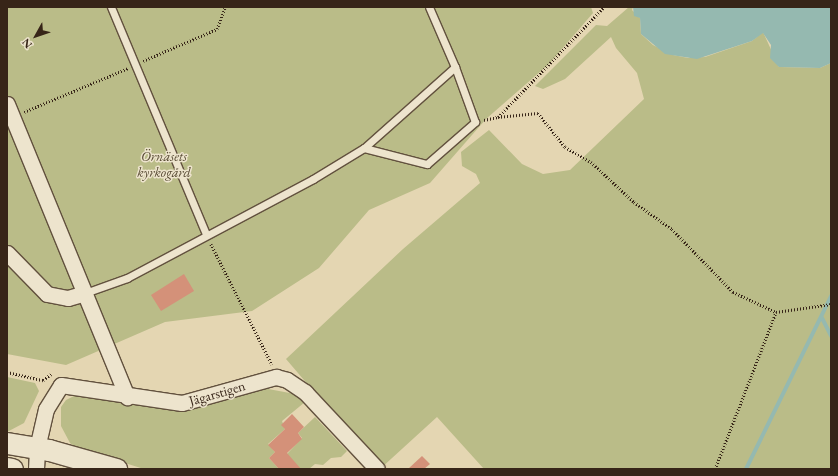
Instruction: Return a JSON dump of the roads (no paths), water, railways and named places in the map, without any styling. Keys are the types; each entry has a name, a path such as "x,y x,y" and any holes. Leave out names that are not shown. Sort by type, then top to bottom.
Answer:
{"main road":[{"path":"7,443 37,448 116,469"},
{"path":"7,468 12,469"}],"street":[{"path":"10,110 128,397"},
{"path":"7,253 47,294 68,298 85,293"},
{"name":"Jägarstigen","path":"36,469 37,448 46,409 61,385 83,386 128,397 161,402 188,402 279,378 305,392 377,469"}],"lane":[{"path":"111,7 206,234"},
{"path":"364,148 427,164 475,122 455,67 429,7"},
{"path":"85,293 127,278 206,234 313,179 364,148 455,67"}],"water":[{"path":"633,7 831,7 831,63 820,68 779,67 770,58 771,45 763,33 752,41 697,59 665,54 641,34 640,18 634,16"}],"waterway":[{"path":"746,469 831,296"},
{"path":"822,318 831,336"}],"park label":[{"name":"Örnäsets kyrkogård","path":"164,164"}]}
